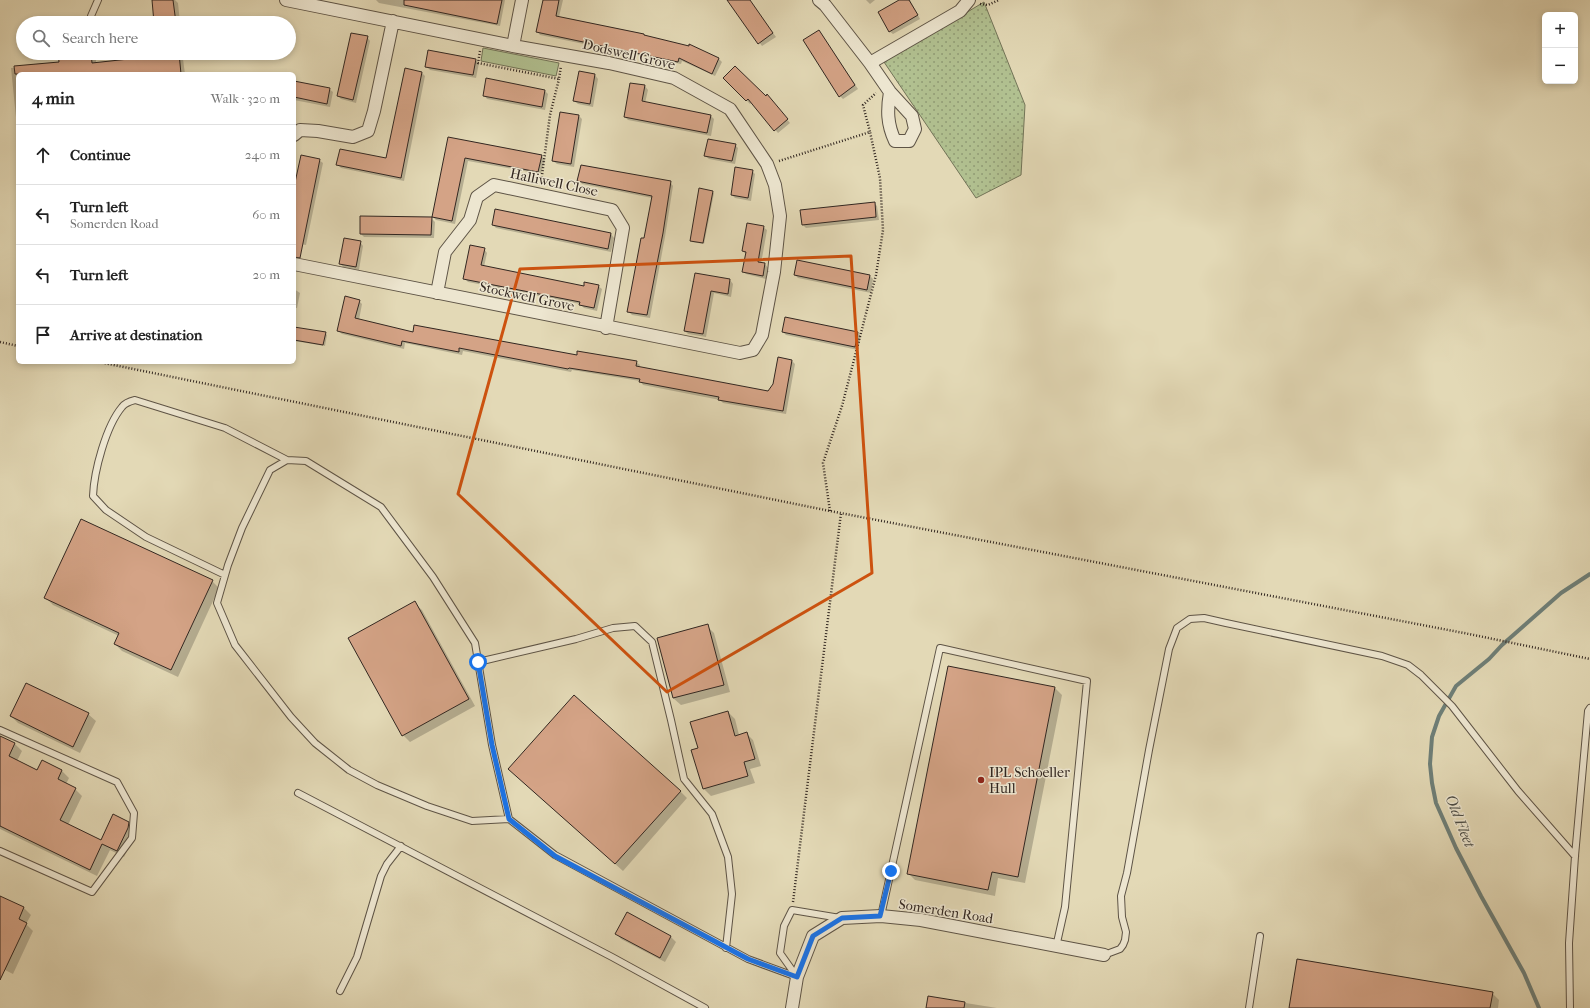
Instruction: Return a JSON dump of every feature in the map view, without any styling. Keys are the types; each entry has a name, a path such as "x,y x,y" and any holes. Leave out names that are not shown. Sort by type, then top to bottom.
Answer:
{"street":[{"name":"Dodswell Grove","path":"286,0 482,40 610,63 674,78 730,109 767,164 775,185 780,216 774,272 762,335 753,350"},
{"path":"513,46 522,0"},
{"path":"819,0 825,5 888,88"},
{"path":"870,63 960,11 969,1"},
{"path":"296,133 300,130 318,131 353,137 368,131 374,111 393,21"},
{"name":"Halliwell Close","path":"437,293 445,252 470,220 477,197 494,185 539,194 612,210 623,228 606,328"},
{"name":"Stockwell Grove","path":"296,264 740,354 753,350"},
{"name":"Somerden Road","path":"792,1008 797,977 813,936 842,918 880,916 921,920 1104,955"}],"lane":[{"path":"91,16 98,0"},
{"path":"225,575 146,537 106,510 93,496 94,478 109,428 122,406 135,400 225,428 287,460 306,461 381,507 433,577 475,643 492,745 509,819 555,856 726,948 748,959 797,977"},
{"path":"287,460 270,470 242,528 216,603 235,645 291,717 315,743 349,770 377,785 427,806 472,821 509,819"},
{"path":"1104,955 1120,949 1125,940 1126,932 1122,917 1121,896 1127,873 1169,649 1177,628 1190,619 1204,618 1382,656 1408,665 1421,675 1452,706 1518,791 1575,856"},
{"path":"478,662 576,639 613,628 635,626 652,642 684,779 712,814 728,857 732,894 726,948"},
{"path":"880,916 940,648 1087,681 1065,908 1056,947"},
{"path":"1570,1008 1570,943 1575,856 1588,711 1590,708"},
{"path":"0,730 117,782 134,813 132,838 92,892 0,851"},
{"path":"298,793 612,957 705,1008"},
{"path":"340,991 357,957 381,876 387,864 401,846"},
{"path":"797,977 780,953 784,926 792,910 842,918"},
{"path":"1249,1008 1260,936"}],"path":[{"path":"969,1 988,5 999,0"},
{"path":"482,40 478,63 559,79"},
{"path":"539,194 543,176 550,115 563,55"},
{"path":"830,511 823,463 842,406 876,275 883,230 880,178 863,105 888,88"},
{"path":"767,164 870,132"},
{"path":"0,342 16,346"},
{"path":"109,364 830,511 1469,634 1590,659"},
{"path":"792,910 841,513"}],"highlighted area":[{"path":"851,256 872,573 667,692 458,494 520,269"}],"green space":[{"path":"984,2 1025,105 1021,175 976,198 884,62"},
{"path":"483,48 559,63 556,76 481,61"}],"building":[{"path":"152,0 173,0 175,16 153,16"},
{"path":"404,0 502,0 497,24 404,5"},
{"path":"543,0 559,0 556,16 644,34 689,46 689,44 719,58 712,74 679,58 678,62 536,32"},
{"path":"727,0 750,0 773,33 758,44"},
{"path":"899,0 909,0 918,15 889,32 878,12"},
{"path":"819,30 855,85 839,97 803,40"},
{"path":"351,33 368,36 353,100 337,96"},
{"path":"428,50 476,59 473,75 425,67"},
{"path":"59,60 92,60 92,63 120,60 180,60 181,72 16,72 15,74 14,66 59,62"},
{"path":"735,66 766,96 767,94 788,119 774,131 748,99 746,101 723,78"},
{"path":"405,68 422,72 401,178 336,165 340,149 386,158"},
{"path":"579,71 595,74 590,104 573,101"},
{"path":"486,78 545,90 542,107 483,96"},
{"path":"296,81 330,88 327,104 296,97"},
{"path":"630,83 645,85 642,101 711,115 707,133 624,117"},
{"path":"560,112 579,115 571,164 552,161"},
{"path":"448,137 542,155 538,172 465,158 452,221 432,217"},
{"path":"708,139 736,144 732,161 704,156"},
{"path":"301,155 320,159 300,258 296,257 296,178"},
{"path":"581,165 671,181 663,233 647,315 627,312 641,238 644,238 652,196 577,181"},
{"path":"735,167 753,170 748,198 731,195"},
{"path":"699,188 713,191 703,243 690,241"},
{"path":"875,202 876,217 802,225 800,210"},
{"path":"495,209 611,233 608,249 492,225"},
{"path":"360,216 432,217 431,235 360,234"},
{"path":"747,223 764,226 758,262 765,263 763,276 742,272 746,252 742,251"},
{"path":"344,238 361,241 356,267 339,264"},
{"path":"470,245 485,248 481,265 584,286 584,282 599,285 594,308 579,305 580,302 463,279"},
{"path":"797,260 870,275 867,290 794,275"},
{"path":"695,273 730,279 728,294 711,291 703,334 684,331"},
{"path":"345,296 360,300 355,318 413,332 414,325 577,355 577,351 637,361 636,366 768,391 773,384 778,357 792,360 783,411 718,400 719,397 639,382 640,379 568,369 459,348 459,352 402,341 401,346 337,331"},
{"path":"785,317 858,332 855,347 782,332"},
{"path":"296,327 326,332 323,345 296,340"},
{"path":"81,519 213,580 171,670 114,644 119,633 44,598"},
{"path":"415,601 469,699 402,736 348,638"},
{"path":"708,624 724,685 673,698 657,638"},
{"name":"IPL Schoeller Hull","path":"948,666 1055,687 1018,877 992,872 988,890 907,874"},
{"path":"26,683 89,713 73,747 10,716"},
{"path":"574,695 681,791 615,864 508,769"},
{"path":"728,711 735,736 747,732 755,759 744,762 748,776 703,789 691,750 698,748 690,722"},
{"path":"0,736 15,743 9,756 37,770 42,760 62,770 58,779 76,788 60,820 101,840 113,814 129,822 128,828 117,851 102,844 90,870 0,826"},
{"path":"0,896 24,907 19,919 27,923 0,980"},
{"path":"627,912 671,936 660,958 615,934"},
{"path":"1297,959 1493,992 1490,1008 1289,1008"},
{"path":"928,996 965,1002 964,1008 926,1008"}],"waterway":[{"name":"Old Fleet","path":"1539,1008 1524,973 1456,848 1436,803 1430,764 1432,737 1439,716 1456,686 1489,659 1502,645 1561,593 1590,574"}],"place":[{"name":"IPL Schoeller Hull","path":"981,780"}],"route":[{"path":"478,662 492,745 509,819 555,856 748,959 797,977 813,936 842,918 880,916 891,871"}]}
